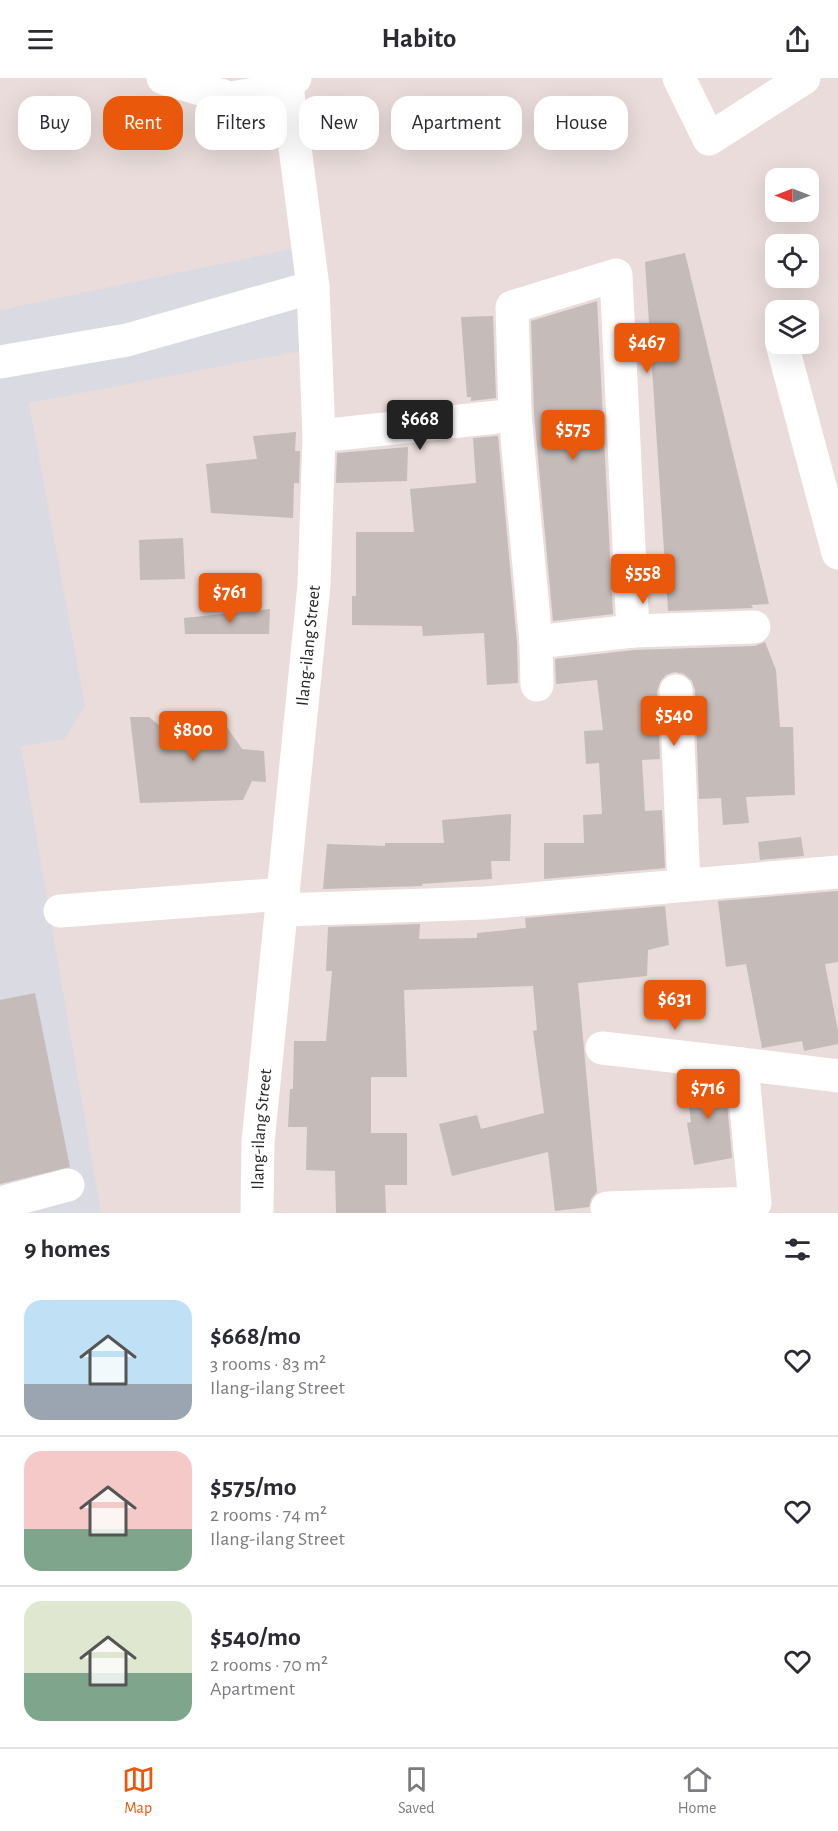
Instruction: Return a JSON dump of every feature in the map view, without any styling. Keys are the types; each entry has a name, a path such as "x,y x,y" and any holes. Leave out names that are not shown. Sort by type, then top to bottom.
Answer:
{"street":[{"path":"163,78 230,98 256,94 289,79"},
{"path":"679,78 709,139 804,78"},
{"name":"Ilang-ilang Street","path":"257,1213 258,1142 314,585 319,436 313,287 289,79"},
{"path":"537,686 536,642 515,415 512,307 616,275 633,631"},
{"path":"0,362 127,340 313,287"},
{"path":"785,354 838,553"},
{"path":"319,436 515,415"},
{"path":"536,642 633,631 754,627"},
{"path":"676,691 684,885"},
{"path":"60,911 283,902 484,903 838,873"},
{"path":"602,1048 838,1076"},
{"path":"607,1208 755,1203 742,1064"},
{"path":"0,1203 68,1185"}],"shaded area":[{"path":"296,248 305,350 29,403 85,706 65,739 21,746 101,1213 0,1213 0,310"}],"building":[{"path":"685,253 769,604 751,605 753,608 668,611 645,262"},
{"path":"597,301 613,614 553,621 534,414 531,321"},
{"path":"493,316 496,398 471,401 471,397 467,397 461,317"},
{"path":"296,432 295,451 300,451 299,483 294,483 293,518 211,513 206,464 257,459 253,436"},
{"path":"498,436 517,643 518,683 487,685 484,633 423,636 422,626 352,625 352,596 356,596 356,532 414,532 410,489 476,483 473,438"},
{"path":"408,447 407,481 336,483 337,453"},
{"path":"183,538 185,579 140,580 139,540"},
{"path":"270,609 269,634 185,634 184,618"},
{"path":"765,642 776,670 780,727 793,727 795,795 746,797 749,823 723,825 721,798 699,799 695,690 692,681 684,674 675,672 666,675 660,682 657,692 660,759 642,760 645,811 662,810 665,868 544,879 544,843 584,843 583,815 602,814 599,763 586,764 584,731 603,730 597,680 556,684 555,659 634,650 755,646"},
{"path":"218,714 242,749 264,751 266,782 252,781 243,800 140,803 130,717 149,717 161,727"},
{"path":"511,814 510,861 491,861 492,879 422,884 422,886 323,889 327,844 385,846 385,843 444,843 442,820"},
{"path":"801,837 804,856 760,860 758,842"},
{"path":"838,891 838,962 825,964 838,1031 838,1044 804,1051 802,1041 762,1048 746,964 726,967 718,901"},
{"path":"665,906 669,945 648,950 647,976 578,983 597,1192 591,1199 589,1207 555,1211 548,1152 452,1176 439,1124 477,1115 481,1129 544,1113 533,1031 537,1030 533,986 404,990 407,1077 371,1077 371,1133 407,1133 407,1185 385,1185 386,1213 336,1213 335,1171 306,1170 307,1127 288,1127 290,1089 293,1089 294,1041 326,1041 332,971 326,971 328,927 420,924 419,939 477,938 477,933 526,928 525,918"},
{"path":"35,993 70,1167 0,1184 0,1000"},
{"path":"685,1076 725,1081 732,1158 694,1165 687,1123 691,1122"}]}
